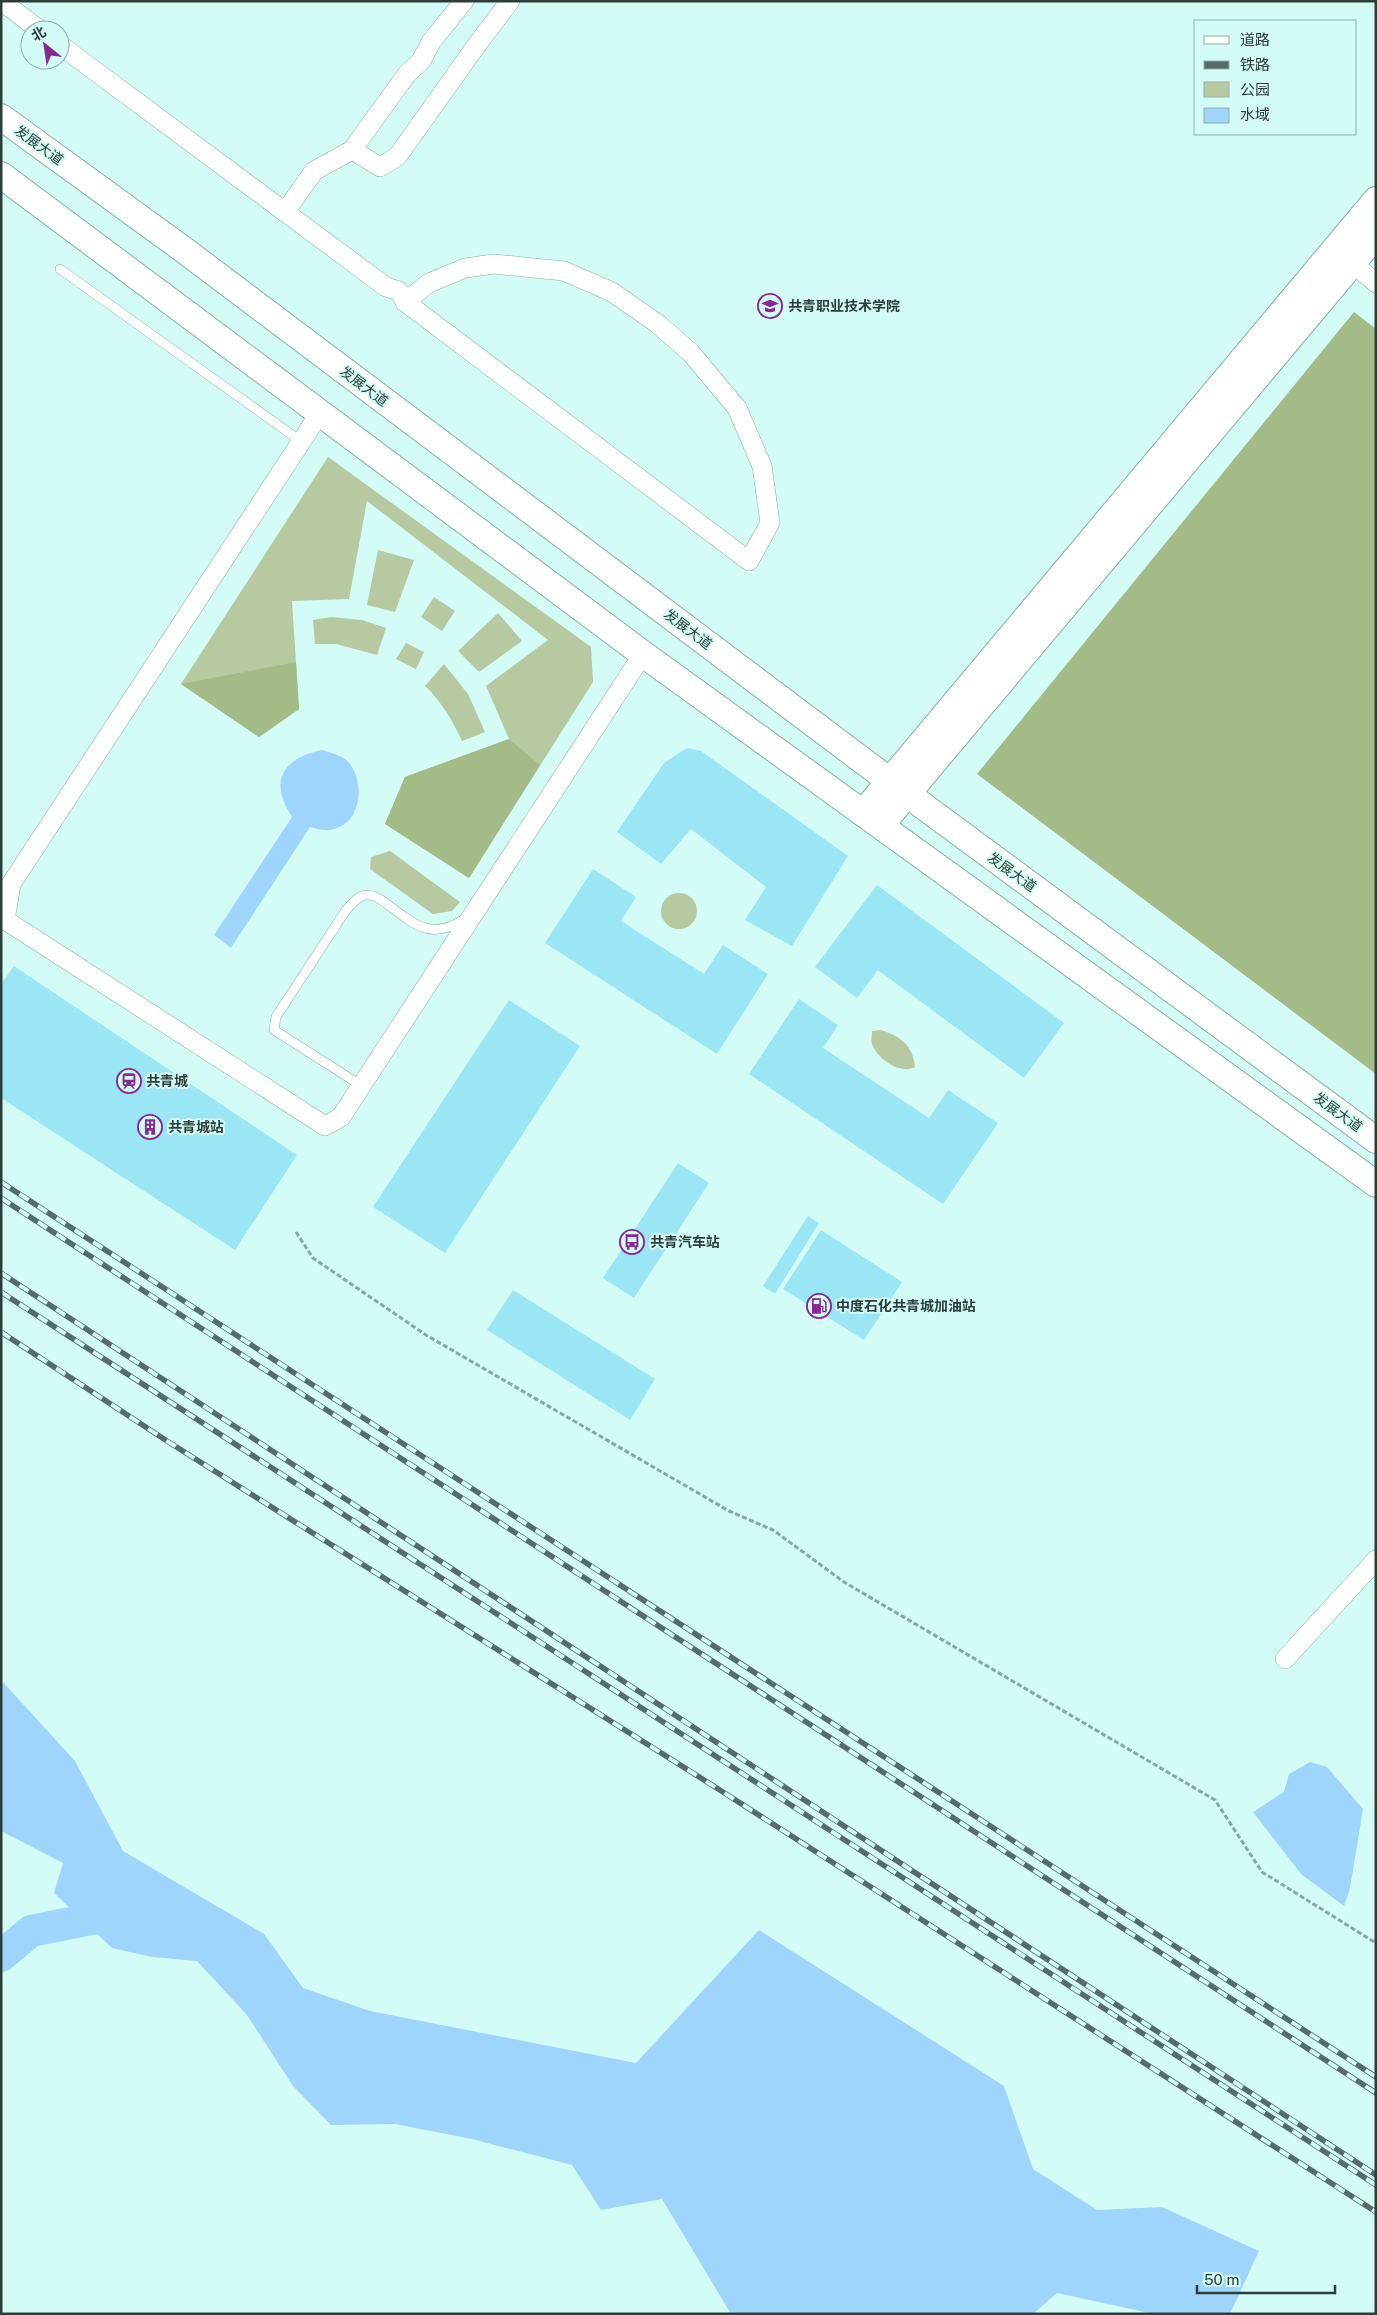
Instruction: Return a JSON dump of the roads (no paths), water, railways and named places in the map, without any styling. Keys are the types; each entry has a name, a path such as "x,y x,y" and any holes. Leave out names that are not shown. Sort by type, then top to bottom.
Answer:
{"main road":[{"name":"发展大道","path":"1,117 184,250 898,788 1376,1140"},
{"path":"1,175 644,654 1376,1184"},
{"path":"872,819 1344,256 1376,200"},
{"path":"1344,256 1376,235"}],"street":[{"path":"2,1 27,20"},
{"path":"285,212 314,171 352,150 408,74 421,61 431,42 464,1"},
{"path":"352,150 380,167 398,157 510,1"},
{"path":"70,52 386,287 399,291 405,302 749,561 770,523 762,466 738,408 691,353 658,324 612,292 564,271 494,264 465,268 429,282 405,302"},
{"path":"1344,256 1376,283"},
{"path":"320,413 11,884 5,920 325,1126 342,1117 644,654"},
{"path":"1285,1659 1376,1560"}],"lane":[{"path":"60,269 302,442"},
{"path":"362,1086 274,1030 276,1017 346,910 357,899 366,895 378,898 420,927 436,930 450,928 475,913"}],"water":[{"path":"322,750 344,758 355,772 359,793 354,813 348,821 339,827 322,830 310,827 231,948 214,935 292,817 281,792 283,773 297,759"},
{"path":"1,1680 75,1761 123,1851 264,1934 303,1988 370,2011 636,2063 759,1930 1004,2086 1033,2169 1097,2210 1162,2207 1259,2251 1230,2314 1154,2314 1057,2293 1033,2314 731,2314 662,2199 601,2210 572,2165 472,2139 395,2124 331,2125 293,2086 247,2015 197,1961 152,1957 112,1948 54,1893 63,1863 1,1831"},
{"path":"1310,1762 1327,1767 1363,1809 1350,1888 1344,1906 1301,1874 1253,1812 1284,1792 1289,1774"}],"waterway":[{"path":"1,1956 31,1931 126,1912"}],"railway":[{"path":"1,1182 1376,2077"},
{"path":"1,1198 1376,2093"},
{"path":"1,1273 1376,2175"},
{"path":"1,1292 1376,2185"},
{"path":"1,1332 167,1441 723,1792 1376,2212"}],"place":[{"name":"共青职业技术学院","path":"770,306"},
{"name":"共青城","path":"129,1081"},
{"name":"共青城站","path":"150,1127"},
{"name":"共青汽车站","path":"632,1242"},
{"name":"中度石化共青城加油站","path":"819,1306"}]}
